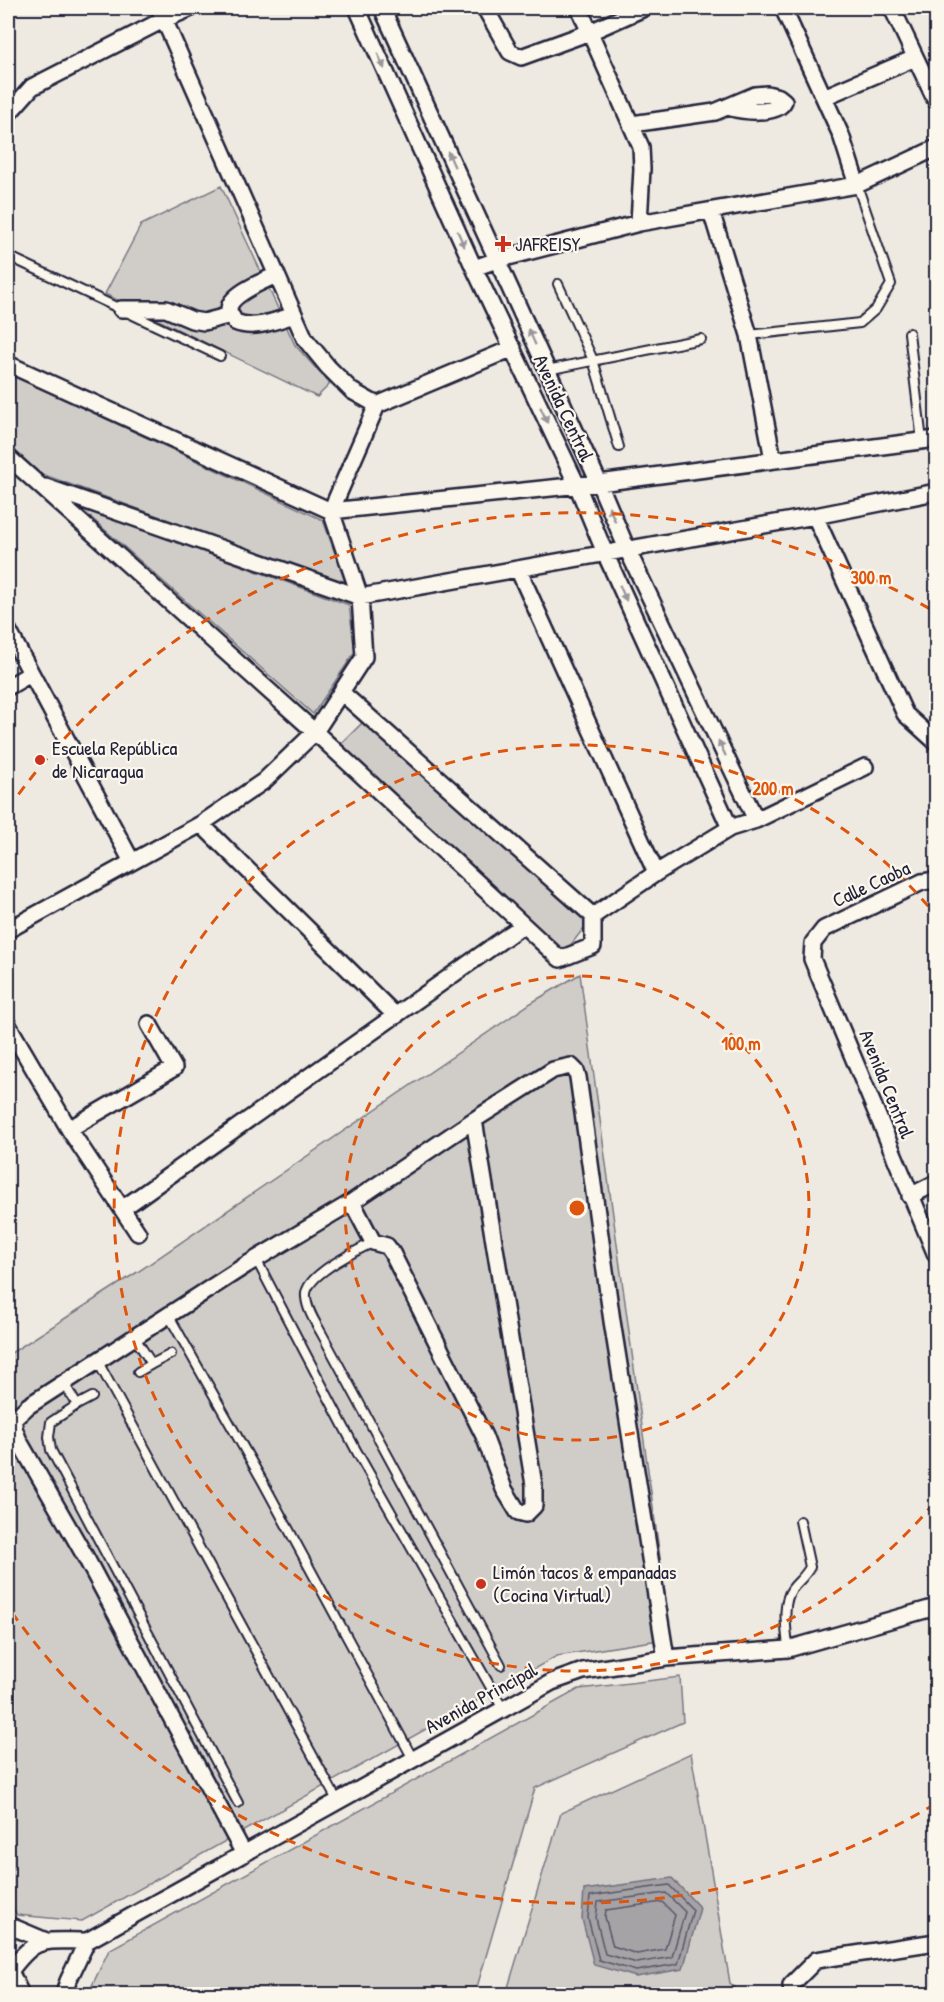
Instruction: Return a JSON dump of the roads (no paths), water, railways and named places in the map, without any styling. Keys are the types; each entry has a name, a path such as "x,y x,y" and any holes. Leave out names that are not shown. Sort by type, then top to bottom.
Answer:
{"main road":[{"path":"8,1974 17,1995"}],"street":[{"path":"8,114 32,87 162,13 191,8"},
{"name":"Avenida Central","path":"357,8 474,268 577,485 605,553 730,828"},
{"path":"382,8 627,549 756,820"},
{"path":"485,8 510,52 521,57 590,32 644,8"},
{"path":"579,8 641,147 639,223"},
{"path":"783,8 841,135 857,185"},
{"path":"892,8 936,101"},
{"path":"162,13 305,339 352,391 377,405"},
{"path":"825,98 915,58"},
{"path":"632,124 715,112 728,107"},
{"path":"474,268 639,223 857,185 936,148"},
{"path":"711,212 750,335 773,459"},
{"path":"276,274 234,297 229,309 231,315 235,322 246,325 268,324 294,315"},
{"path":"121,309 166,309 192,320 204,322 231,315"},
{"path":"8,930 131,860 201,824 264,781 315,732 364,657 360,597 331,511 377,405 513,348"},
{"path":"8,364 331,511 599,483 929,440"},
{"path":"8,457 315,732 560,959 592,946 593,916"},
{"path":"37,484 360,597 815,516 936,492"},
{"path":"815,516 905,714 936,742"},
{"path":"518,569 656,873"},
{"path":"8,630 131,860"},
{"path":"8,687 30,674"},
{"path":"341,692 593,916"},
{"path":"593,916 656,873 730,828 756,820 865,767"},
{"path":"201,824 396,1016"},
{"name":"Calle Caoba","path":"824,929 922,882 936,880"},
{"path":"122,1209 523,925"},
{"name":"Avenida Central","path":"824,929 813,943 812,959 936,1255"},
{"path":"69,1129 174,1068 148,1024"},
{"path":"8,1025 69,1129 138,1233"},
{"path":"244,1854 85,1556 19,1441 14,1428 14,1419 18,1413 64,1383 256,1259 352,1202 552,1070 571,1066 576,1071 580,1089 612,1321 666,1659"},
{"path":"352,1202 373,1242 387,1246 392,1253 484,1436 504,1489 518,1512 526,1514 534,1506 534,1485 474,1120"},
{"path":"910,1196 936,1183"},
{"name":"Avenida Principal","path":"87,1941 552,1682 583,1671 666,1659 788,1649 936,1607"},
{"path":"8,1926 46,1941"},
{"path":"8,1974 22,1954 32,1945 46,1941 87,1941 66,1988 51,1995"},
{"path":"792,1995 791,1986 816,1960 936,1942"}],"lane":[{"path":"750,335 860,323 876,309 891,284 857,185"},
{"path":"8,256 220,356"},
{"path":"558,284 593,360 619,447"},
{"path":"909,333 929,440"},
{"path":"547,370 701,339"},
{"path":"373,1242 316,1275 309,1286 306,1299 501,1665"},
{"path":"256,1259 357,1452 503,1709"},
{"path":"169,1316 263,1482 413,1760"},
{"path":"135,1338 152,1364"},
{"path":"138,1372 171,1354"},
{"path":"98,1362 338,1802"},
{"path":"64,1383 77,1405"},
{"path":"92,1396 51,1422 49,1437 51,1450 238,1803"},
{"path":"788,1649 787,1599 793,1587 804,1578 810,1568 800,1521"}],"water":[{"path":"672,1878 700,1908 683,1969 636,1977 594,1965 582,1919 584,1890"}],"place":[{"name":"JAFREISY","path":"503,244"},
{"name":"Escuela República de Nicaragua","path":"40,760"},
{"name":"Limón tacos & empanadas (Cocina Virtual)","path":"481,1584"}]}
